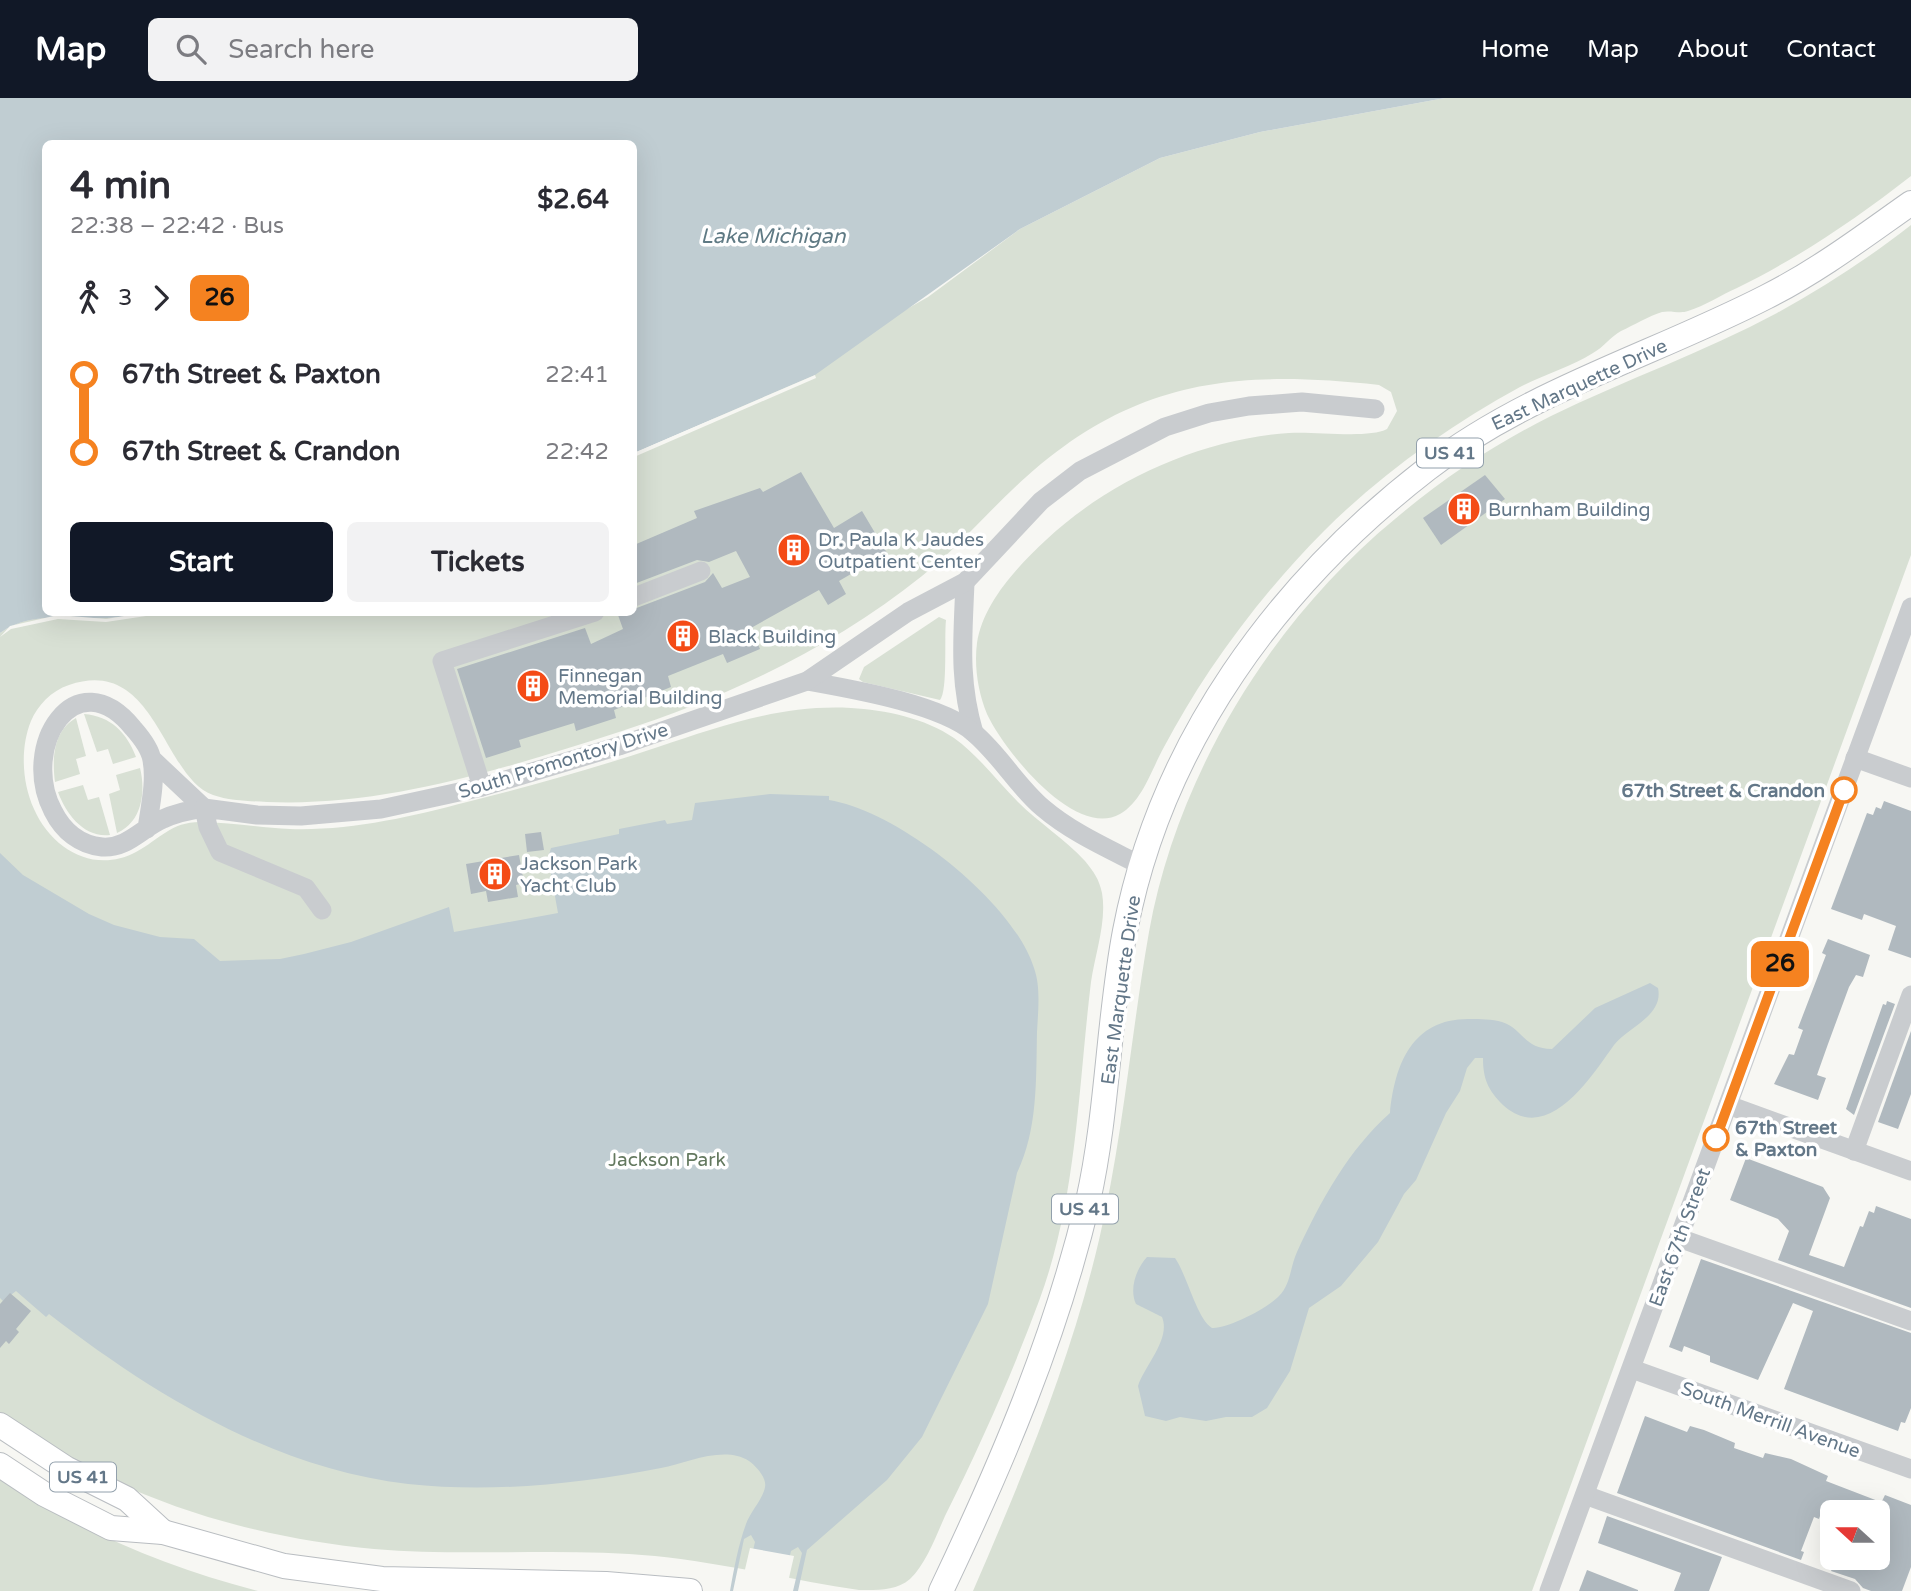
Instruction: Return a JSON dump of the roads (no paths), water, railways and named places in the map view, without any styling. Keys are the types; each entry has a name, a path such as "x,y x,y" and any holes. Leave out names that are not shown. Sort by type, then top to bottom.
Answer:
{"main road":[{"name":"East Marquette Drive","path":"940,1591 1033,1385 1070,1275 1104,1114 1116,992 1125,932 1140,865 1153,822 1181,760 1215,700 1264,631 1310,574 1371,516 1427,469 1484,429 1538,399 1767,297 1822,265 1911,203"},
{"name":"US 41","path":"0,1425 67,1469 127,1499 163,1532"},
{"name":"US 41","path":"0,1465 44,1494 111,1528 163,1532 244,1556 334,1574 382,1579 606,1584 690,1591"}],"street":[{"name":"South Promontory Drive","path":"204,808 152,759 143,739 126,719 93,704 74,706 55,722 45,741 41,761 49,803 56,818 78,840 112,847 127,843 162,819 204,808 257,815 336,815 381,809 482,787 619,746 807,681 908,612 965,582 1041,501 1080,471 1165,427 1209,413 1262,405 1302,402 1375,409"},
{"path":"637,596 701,571"},
{"path":"965,582 961,670 964,699 974,733"},
{"name":"East 67th Street","path":"1549,1591 1911,607"},
{"path":"482,787 442,661 582,616"},
{"path":"807,681 863,691 949,719 974,733 1009,775 1044,809 1076,831 1140,865"},
{"path":"1855,758 1911,778"},
{"path":"147,829 152,794 152,759"},
{"path":"204,808 208,827 220,852 306,888 322,910"},
{"path":"1854,1151 1911,995"},
{"path":"1728,1105 1911,1171"},
{"path":"1679,1238 1911,1321"},
{"name":"South Merrill Avenue","path":"1632,1369 1911,1469"},
{"path":"1584,1495 1851,1591"}],"water":[{"name":"Lake Michigan","path":"0,98 1445,98 1260,132 1160,158 1020,229 815,375 637,452 637,140 42,140 42,616 125,616 38,619 25,621 0,633"},
{"path":"770,794 829,796 829,800 887,821 919,840 978,888 1003,915 1022,942 1034,968 1038,991 1036,1086 1032,1122 1017,1173 988,1304 922,1437 887,1480 807,1550 798,1591 793,1591 802,1553 798,1547 791,1551 782,1591 743,1591 755,1542 751,1535 744,1539 733,1591 730,1591 743,1532 765,1487 763,1476 758,1469 739,1457 717,1455 599,1479 503,1487 439,1487 358,1475 263,1445 217,1423 130,1372 49,1314 46,1317 16,1291 3,1301 0,1298 0,853 23,875 89,914 114,925 160,937 194,939 220,961 280,959 351,942 449,907 454,932 558,913 548,858 551,848 619,834 619,829 665,820 667,824 692,820 695,803"},
{"path":"1650,983 1658,988 1658,998 1650,1014 1614,1045 1581,1089 1552,1112 1536,1117 1520,1116 1503,1105 1487,1084 1483,1058 1475,1058 1467,1068 1460,1091 1446,1113 1416,1180 1404,1194 1378,1242 1341,1286 1309,1308 1290,1371 1267,1408 1252,1417 1226,1417 1206,1421 1180,1417 1166,1421 1145,1416 1138,1386 1160,1343 1164,1325 1162,1317 1136,1304 1134,1298 1135,1279 1147,1257 1175,1258 1202,1316 1212,1328 1228,1325 1257,1312 1274,1301 1283,1291 1315,1214 1337,1177 1361,1143 1390,1113 1402,1061 1421,1035 1434,1026 1450,1021 1490,1020 1509,1025 1535,1046 1552,1049 1595,1008"}],"place":[{"name":"Burnham Building","path":"1464,509"},
{"name":"Dr. Paula K Jaudes Outpatient Center","path":"794,550"},
{"name":"Black Building","path":"683,636"},
{"name":"Finnegan Memorial Building","path":"533,686"},
{"name":"67th Street & Crandon","path":"1844,790"},
{"name":"Jackson Park Yacht Club","path":"495,874"},
{"name":"67th Street & Paxton","path":"1716,1138"}],"park label":[{"name":"Jackson Park","path":"667,1159"}]}
